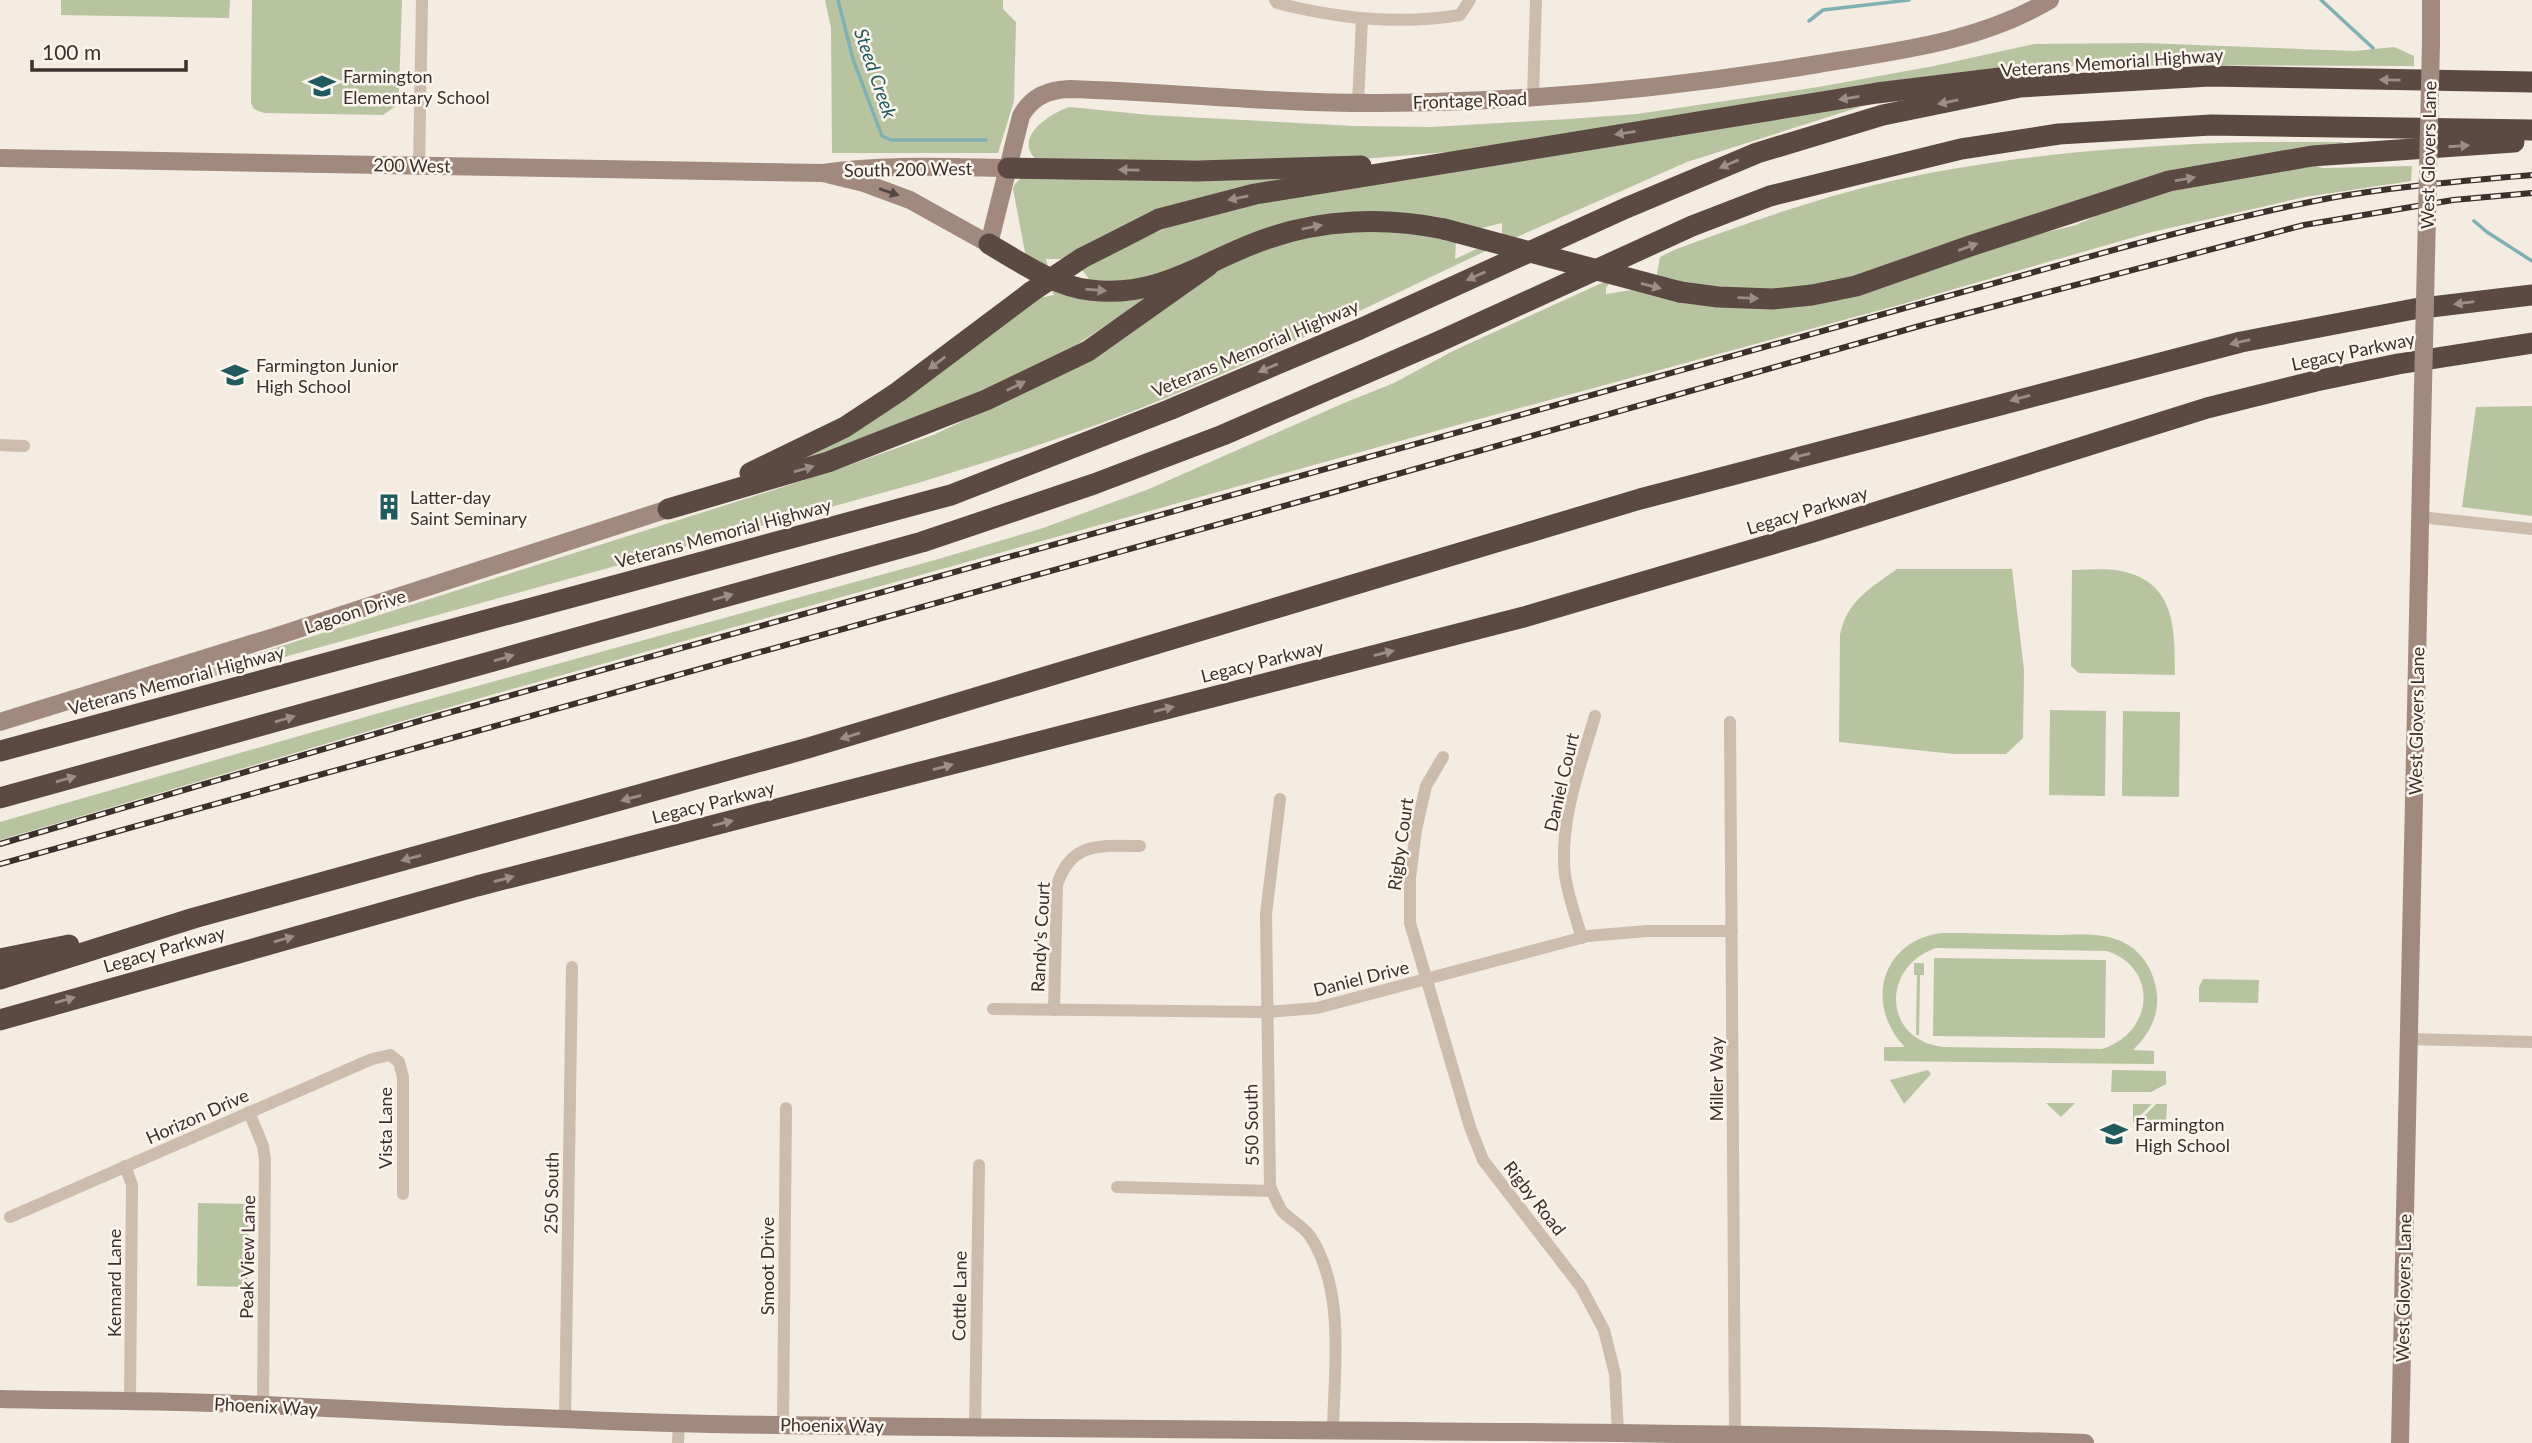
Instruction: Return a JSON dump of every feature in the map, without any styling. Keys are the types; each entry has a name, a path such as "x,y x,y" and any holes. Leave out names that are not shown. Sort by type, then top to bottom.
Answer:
{"highway":[{"path":"668,509 788,456 845,427 898,392 1031,292 1082,258 1159,219 1210,204 1255,194 1959,82 2034,74 2210,76"},
{"name":"Veterans Memorial Highway","path":"0,751 951,495 1169,410 1360,329 1626,208 1769,149 1883,115 2020,88 2210,76 2532,82"},
{"path":"0,798 922,542 1094,484 1223,435 1438,342 1692,226 1770,195 1961,149 2059,134 2211,125 2532,130"},
{"path":"989,244 1049,278 1088,290 1117,292 1171,281 1266,239 1318,225 1393,221 1444,229 1680,292 1718,297 1773,299 1812,295 1867,282 2169,181 2312,156 2532,141"},
{"path":"1008,168 1197,171 1451,163"},
{"path":"668,509 828,462 986,400 1088,351 1208,266"},
{"name":"Legacy Parkway","path":"194,918 808,748 1654,495 2241,342 2414,309 2532,295"},
{"name":"Legacy Parkway","path":"0,1020 503,879 1524,617 1800,536 2207,408 2398,364 2532,343"},
{"path":"0,959 194,918"},
{"path":"0,979 194,918"}],"street":[{"path":"419,166 422,0"},
{"path":"1275,0 1277,4 1313,13 1362,19 1442,18 1460,15 1469,0"},
{"path":"1533,97 1536,0"},
{"name":"West Glovers Lane","path":"2400,1443 2431,0"},
{"name":"Frontage Road","path":"989,244 1019,121 1025,108 1041,94 1059,89 1358,103 1533,97 1738,77 1920,48 1966,36 2040,3"},
{"path":"1358,103 1362,19"},
{"name":"200 West","path":"0,158 823,173"},
{"name":"South 200 West","path":"823,173 939,167 1008,168"},
{"name":"South 200 West","path":"823,173 864,183 910,200 989,244"},
{"path":"0,445 24,446"},
{"name":"Lagoon Drive","path":"0,722 668,509"},
{"path":"2420,517 2532,529"},
{"name":"Daniel Court","path":"1581,938 1565,876 1564,838 1573,791 1595,716"},
{"name":"Miller Way","path":"1730,722 1735,1435"},
{"name":"Rigby Court","path":"1427,980 1410,923 1410,878 1416,830 1426,786 1443,757"},
{"name":"550 South","path":"1280,799 1266,914 1270,1187 1282,1211 1309,1235 1329,1284 1335,1326 1333,1432"},
{"name":"Randy's Court","path":"1054,1010 1057,885 1063,867 1073,856 1088,848 1140,846"},
{"name":"Daniel Drive","path":"993,1009 1268,1012 1317,1008 1581,938 1613,933 1732,931"},
{"name":"250 South","path":"565,1420 572,967"},
{"name":"Rigby Road","path":"1427,980 1470,1127 1483,1160 1581,1287 1604,1331 1615,1374 1618,1433"},
{"path":"2409,1039 2532,1042"},
{"name":"Horizon Drive","path":"10,1217 372,1059 390,1055 399,1062"},
{"name":"Vista Lane","path":"399,1062 403,1077 403,1194"},
{"name":"Smoot Drive","path":"783,1425 786,1108"},
{"name":"Peak View Lane","path":"249,1112 263,1146 265,1160 263,1405"},
{"name":"Cottle Lane","path":"975,1427 979,1165"},
{"name":"Kennard Lane","path":"125,1166 132,1185 130,1401"},
{"path":"1117,1186 1272,1191"},
{"name":"Phoenix Way","path":"0,1399 263,1405 565,1420 975,1427 1196,1437 1333,1432 1618,1433 2085,1443"},
{"path":"678,1443 679,1423"}],"green space":[{"path":"61,0 230,0 229,18 61,15"},
{"path":"252,0 402,0 396,106 383,115 264,113 254,109 251,103"},
{"path":"825,0 1003,0 1003,9 1016,22 1014,101 998,153 832,153 831,28"},
{"path":"2144,43 2355,51 2394,47 2414,56 2414,66 2031,67 1486,149 1336,161 1037,160 1030,152 1029,144 1036,128 1052,115 1070,107 1149,115 1354,126 1431,127 1569,119 1637,114 1818,87 2034,44"},
{"path":"1863,106 1687,162 1510,240 1502,237 1502,223 1474,230 1378,212 1154,276 1094,286 1080,267 1175,224 1242,206"},
{"path":"2256,142 2344,144 2310,149 1815,289 1755,292 1656,279 1660,257 1674,250 1779,213 1887,182 1978,165 2070,153"},
{"path":"2307,164 2323,168 2412,166 2411,181 2305,197 2152,232 1899,305 1461,424 491,695 0,840 0,822 1043,528 1149,489 1394,383 1453,351 1606,281 1610,282 1606,294 1638,289 1664,296 1885,285 2043,233 2076,225 2110,209 2165,192"},
{"path":"1337,174 1277,186 1067,259 1046,259 1048,268 1026,257 1013,189 1021,178"},
{"path":"1395,231 1456,240 1455,259 1481,247 1490,249 1222,374 1131,412 1025,449 918,483 157,692 152,687 833,471 933,435 1004,402 1211,274 1241,259 1306,237 1347,232"},
{"path":"1050,288 1079,297 1103,300 1156,292 1046,365 756,481 1034,299 1054,295"},
{"path":"2532,406 2532,516 2462,507 2476,407"},
{"path":"1897,569 2012,569 2024,670 2023,738 2006,754 1954,754 1839,742 1840,635 1843,623 1861,596"},
{"path":"2072,570 2121,571 2139,577 2153,586 2169,610 2174,641 2175,675 2079,673 2071,666"},
{"path":"2050,710 2106,711 2105,796 2049,795"},
{"path":"2123,711 2180,712 2179,797 2122,796"},
{"path":"1941,933 2086,934 2110,937 2125,943 2143,959 2156,988 2157,1006 2153,1022 2133,1050 2154,1051 2154,1064 1884,1061 1884,1047 1905,1047 1892,1030 1885,1013 1885,977 1892,962 1904,948 1921,938","holes":["1936,948 2107,951 2124,960 2136,972 2144,1001 2140,1016 2132,1029 2119,1041 2102,1049 1944,1047 1924,1042 1909,1032 1900,1018 1896,1002 1898,986 1905,971 1918,957"]},
{"path":"1934,958 2106,960 2105,1038 1933,1036"},
{"path":"1914,963 1924,963 1924,975 1920,975 1919,1035 1916,1035 1917,975 1914,975"},
{"path":"2203,979 2259,980 2258,1003 2199,1002 2199,987"},
{"path":"1928,1070 1931,1074 1904,1104 1890,1080"},
{"path":"2112,1070 2166,1071 2166,1084 2151,1092 2111,1092"},
{"path":"2046,1103 2075,1103 2061,1117"},
{"path":"2133,1104 2152,1104 2133,1123"},
{"path":"2156,1104 2167,1104 2166,1123 2137,1123"},
{"path":"198,1203 249,1204 247,1287 197,1286"}],"waterway":[{"name":"Steed Creek","path":"838,0 853,59 882,136 891,140 986,140"},
{"name":"Steed Creek","path":"1809,21 1823,10 1909,0"},
{"name":"Steed Creek","path":"2321,0 2373,48"},
{"name":"Steed Creek","path":"2474,221 2532,261"}],"railway":[{"path":"0,844 426,719 2153,239 2330,198 2406,187 2532,175"},
{"path":"0,864 1923,325 2304,225 2453,200 2532,193"}],"place":[{"name":"Farmington Elementary School","path":"322,86"},
{"name":"Farmington Junior High School","path":"235,375"},
{"name":"Latter-day Saint Seminary","path":"389,507"},
{"name":"Farmington High School","path":"2114,1134"}]}
